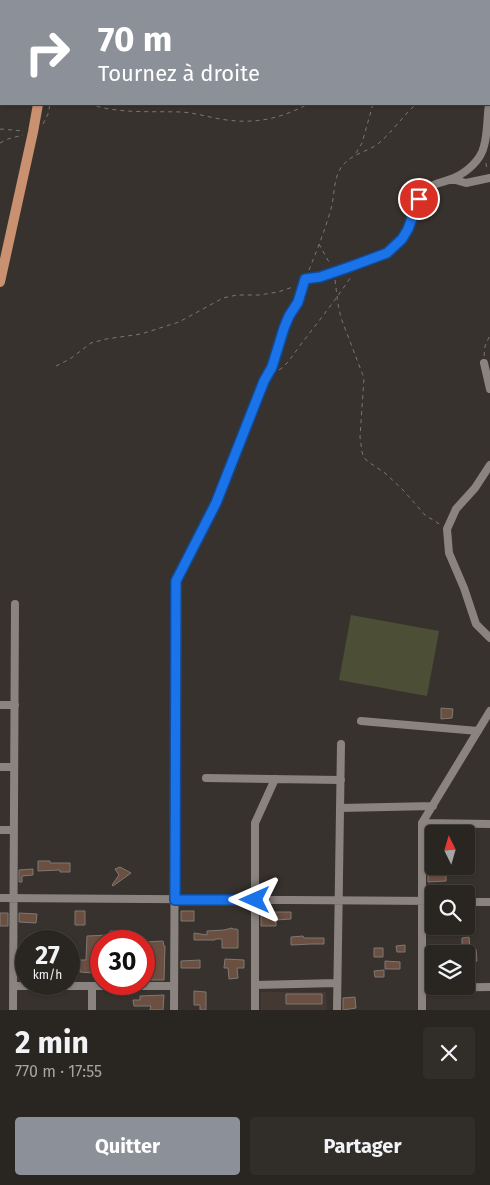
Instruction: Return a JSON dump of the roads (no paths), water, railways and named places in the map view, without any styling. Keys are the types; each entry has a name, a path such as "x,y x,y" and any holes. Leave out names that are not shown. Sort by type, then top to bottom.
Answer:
{"main road":[{"path":"0,282 38,105"}],"street":[{"path":"174,1010 176,581 216,503 272,367 284,328 298,302 305,279 320,277 359,264 387,253 393,248 408,229 419,199 425,192 436,183 452,179 466,171 476,161 484,147 489,105"},
{"path":"452,179 466,183 488,178"},
{"path":"484,363 490,389"},
{"path":"490,465 475,488 456,509 447,529 449,552 476,624 490,638"},
{"path":"13,1010 15,604"},
{"path":"0,704 14,705"},
{"path":"422,1010 422,823 490,711"},
{"path":"361,721 478,732"},
{"path":"337,1010 341,744"},
{"path":"0,767 14,767"},
{"path":"206,778 340,780"},
{"path":"255,1010 255,823 275,779"},
{"path":"340,808 433,806"},
{"path":"422,823 490,824"},
{"path":"0,830 14,830"},
{"path":"0,898 422,901"},
{"path":"475,902 490,902"},
{"path":"255,985 338,983"},
{"path":"13,986 90,986"},
{"path":"155,986 174,986"},
{"path":"422,988 490,988"},
{"path":"92,995 92,1010"}]}
